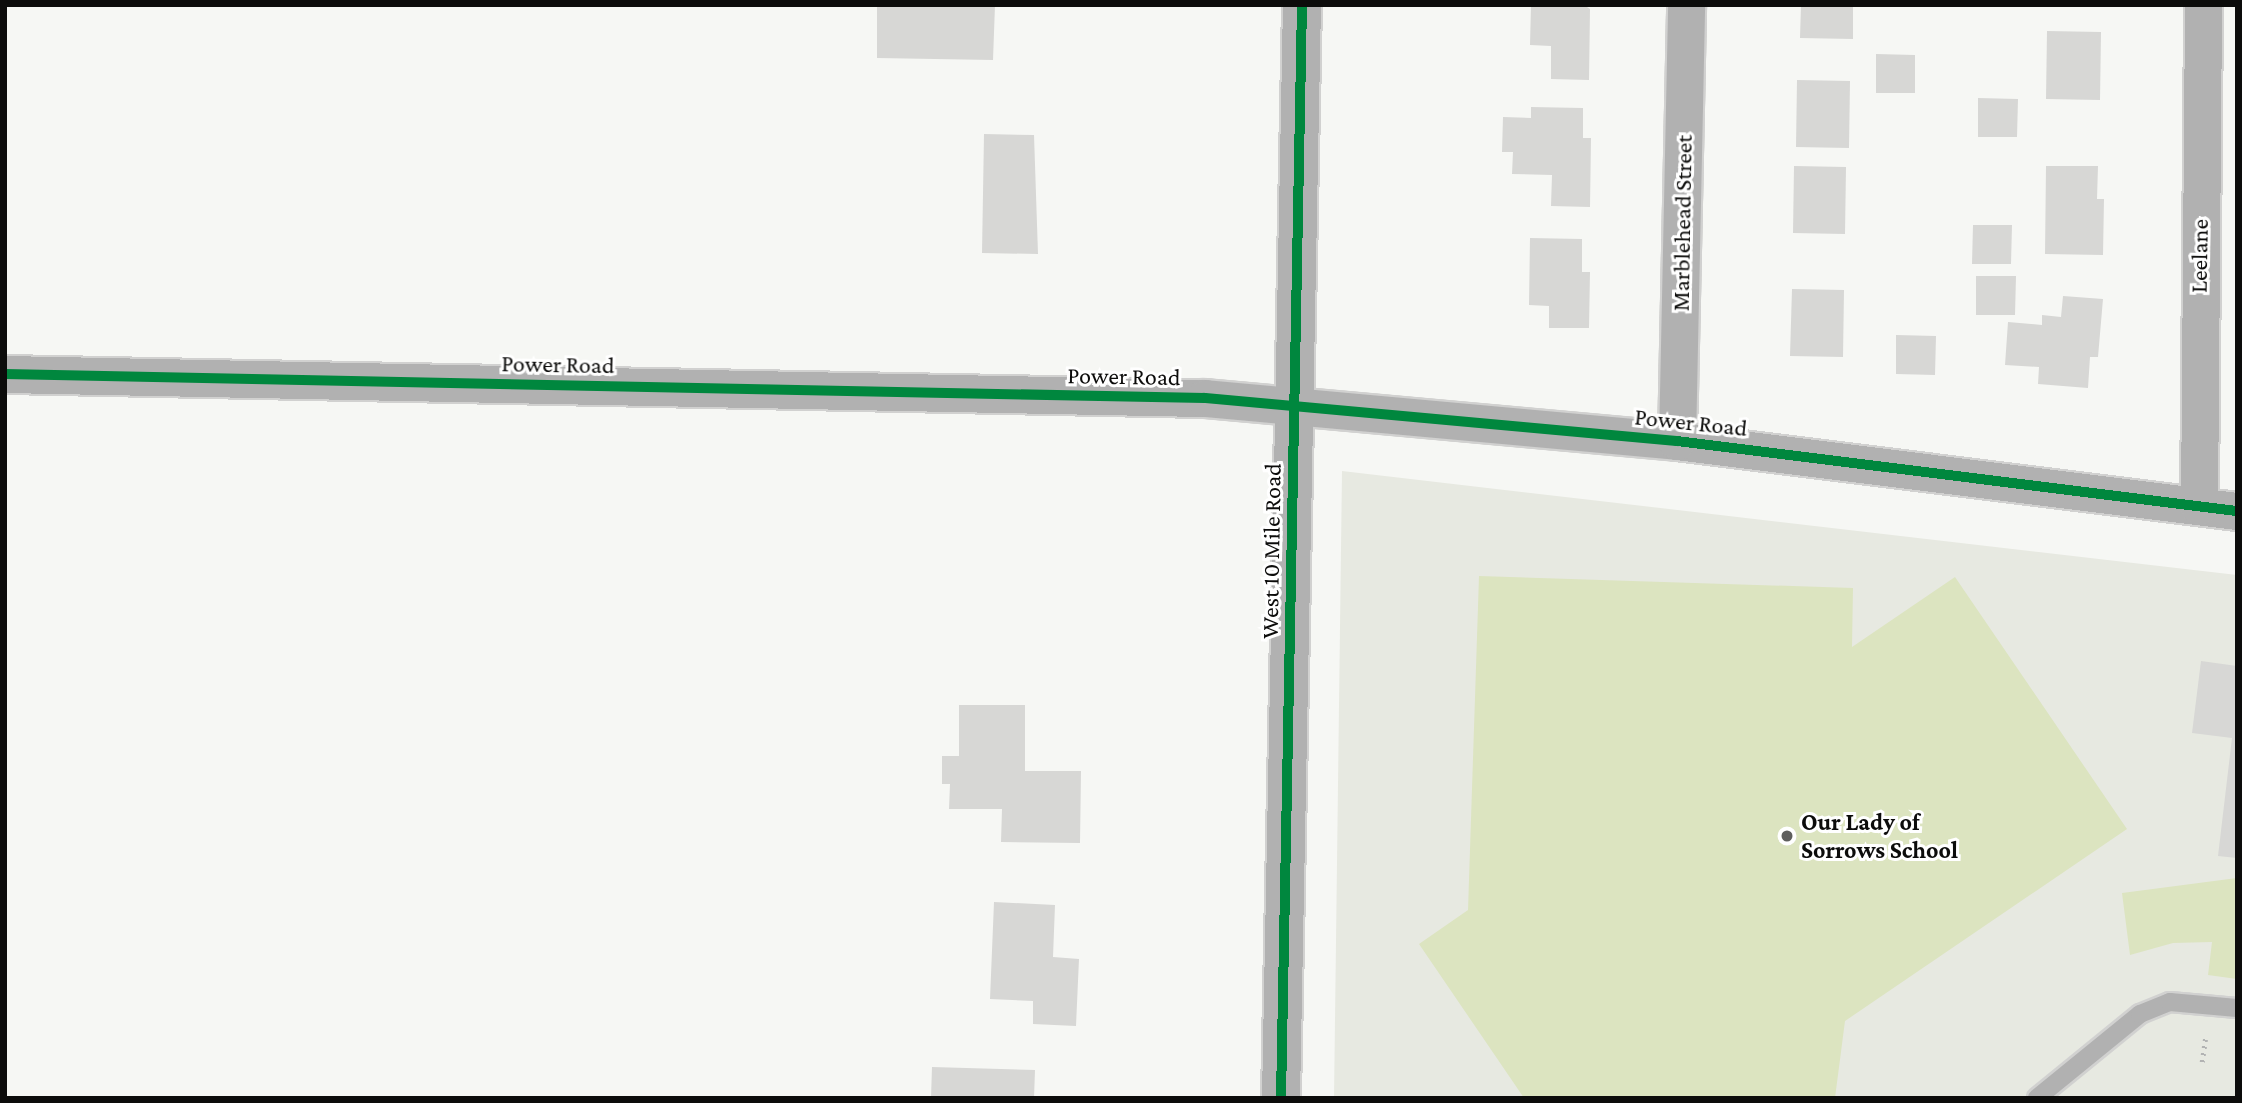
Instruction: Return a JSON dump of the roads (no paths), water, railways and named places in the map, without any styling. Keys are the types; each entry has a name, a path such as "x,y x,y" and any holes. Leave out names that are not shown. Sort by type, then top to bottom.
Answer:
{"street":[{"name":"West 10 Mile Road","path":"1281,1098 1302,5"},
{"name":"Marblehead Street","path":"1677,441 1686,5"},
{"name":"Leelane","path":"2199,506 2203,5"},
{"name":"Power Road","path":"5,374 1205,398 1677,441 2237,511"}],"lane":[{"path":"2038,1098 2140,1014 2170,1002 2237,1008"}],"place":[{"name":"Our Lady of Sorrows School","path":"1787,836"}]}
